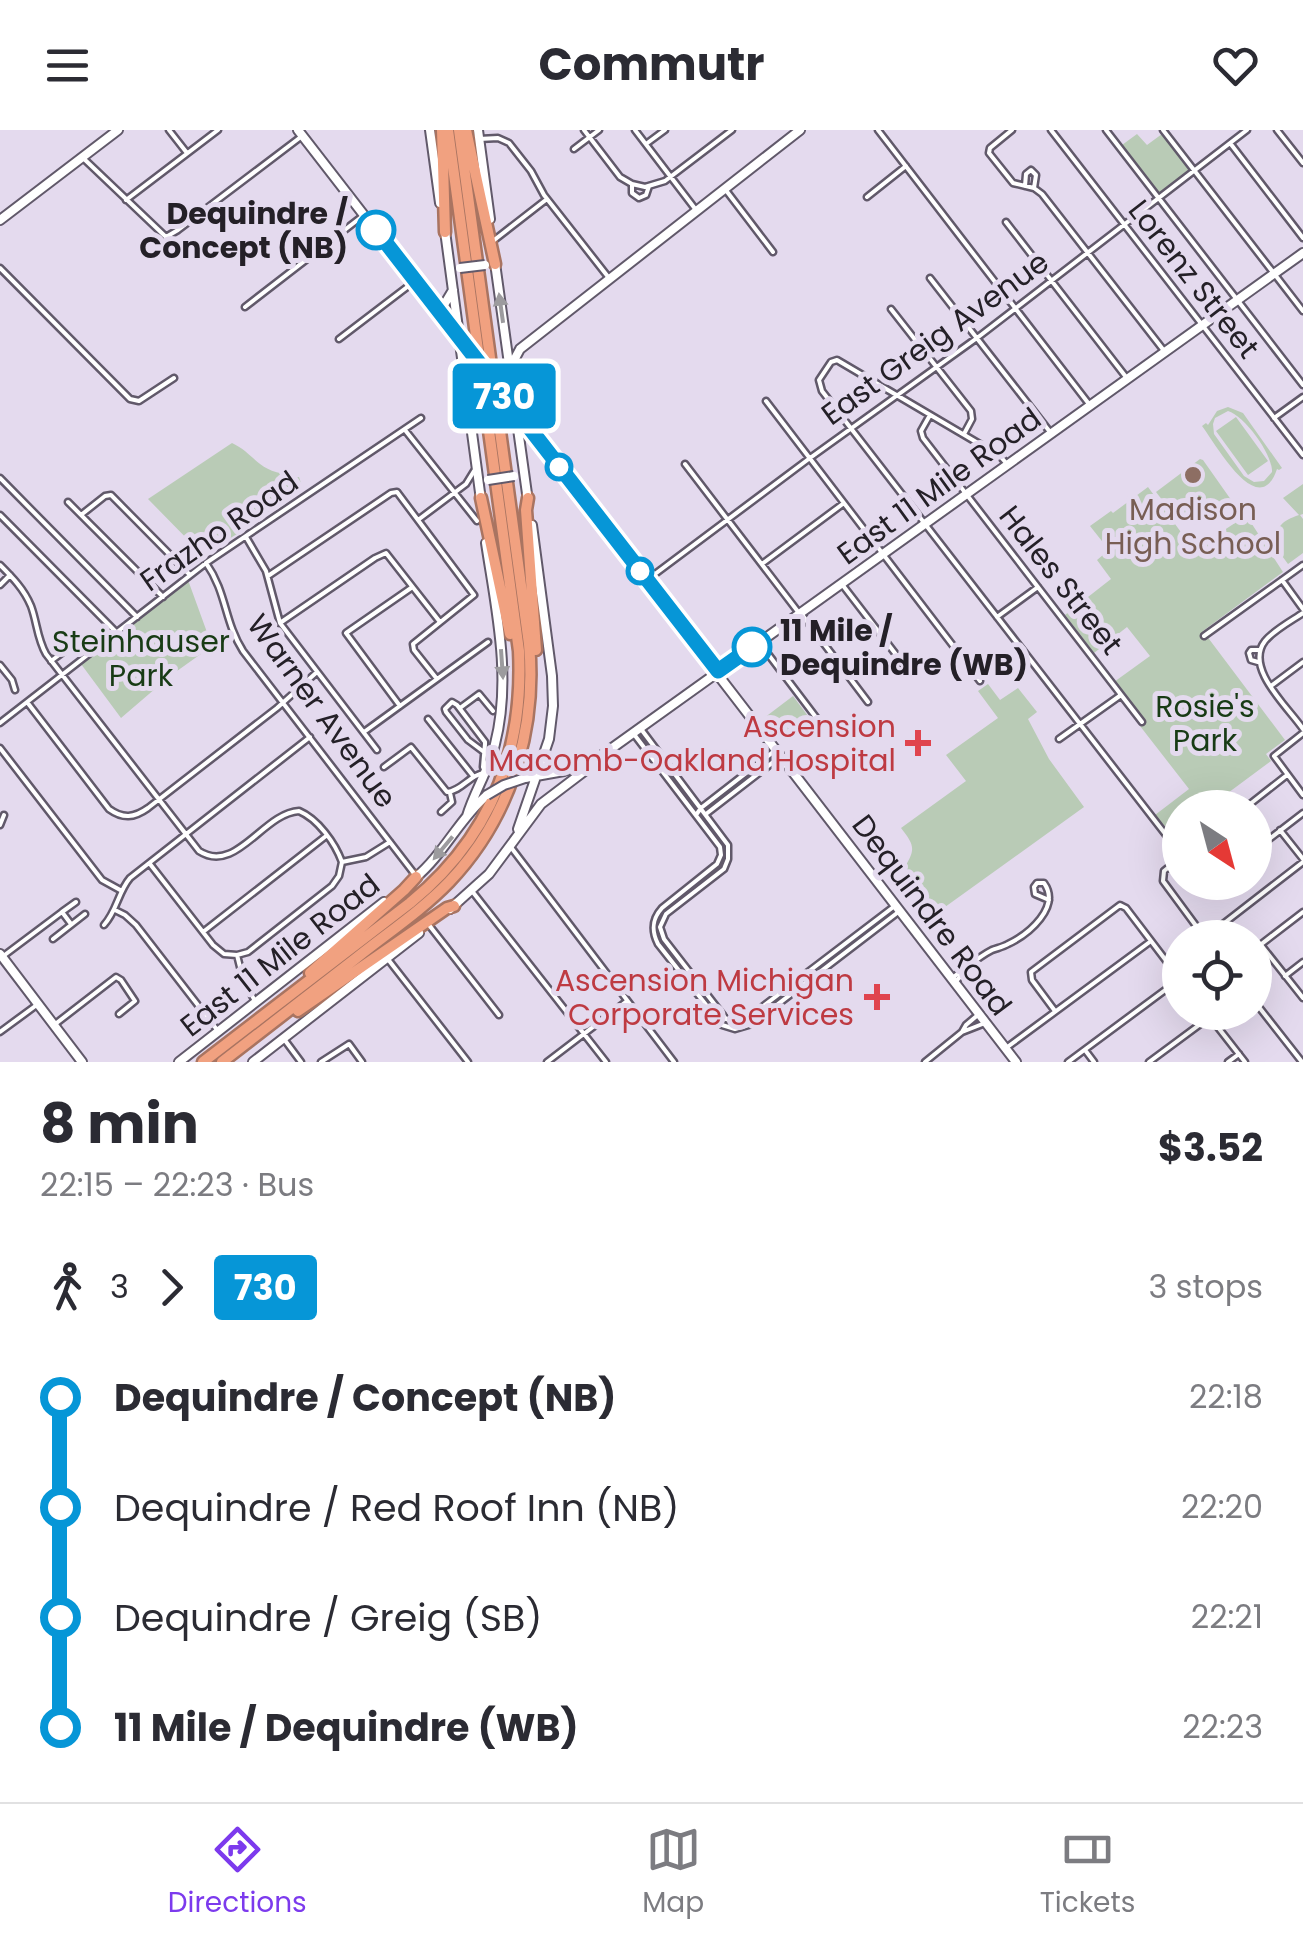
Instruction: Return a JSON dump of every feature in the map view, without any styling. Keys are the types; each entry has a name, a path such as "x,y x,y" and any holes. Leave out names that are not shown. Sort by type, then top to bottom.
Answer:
{"highway":[{"path":"445,130 445,232"},
{"path":"203,1062 410,903 444,872 493,801 508,760 520,685 517,638 445,130"},
{"path":"463,130 492,268"},
{"path":"463,130 529,644 530,701"},
{"path":"481,498 512,638 517,720"},
{"path":"225,1062 427,902 463,866 485,836 507,794 521,754 535,686 528,498"},
{"path":"230,1042 416,877"},
{"path":"225,1062 454,906"}],"main road":[{"path":"0,220 118,130"},
{"path":"430,130 445,232 455,269 454,289 476,462 484,480 481,498 503,676 500,722 486,773 467,816"},
{"path":"510,371 520,349 800,130"},
{"name":"Dequindre Road","path":"300,133 1016,1062"},
{"path":"478,135 493,242 492,268 521,459 518,475 528,498 553,691 552,724 544,758 510,846"},
{"name":"East 11 Mile Road","path":"253,1062 472,891 533,813 601,756 1303,253"},
{"path":"455,269 492,268"},
{"path":"432,303 444,305 454,289"},
{"path":"506,344 520,349"},
{"path":"521,459 530,444 545,449"},
{"path":"484,480 518,475"},
{"name":"East 11 Mile Road","path":"179,1062 416,877 487,795 504,785 601,756"},
{"path":"544,758 554,773"},
{"path":"525,778 533,788"},
{"path":"1,955 82,1062"}],"street":[{"path":"170,130 187,153"},
{"path":"126,200 218,130"},
{"path":"584,130 618,174 632,184 649,186 670,176 732,130"},
{"path":"574,149 598,130"},
{"path":"635,130 697,211"},
{"path":"646,144 665,130"},
{"path":"878,130 1090,405"},
{"path":"1012,130 988,150 1011,181 1042,194 1165,352"},
{"name":"Lorenz Street","path":"1051,130 1303,455"},
{"path":"1106,130 1303,385"},
{"path":"1163,130 1303,311"},
{"name":"East Greig Avenue","path":"646,580 977,338 1247,130"},
{"path":"1278,130 1303,163"},
{"path":"82,158 166,237 300,133"},
{"path":"478,135 509,143 609,279"},
{"path":"1230,143 1303,238"},
{"path":"866,197 906,166"},
{"path":"1025,186 1026,174 1031,170 1036,175 1034,188"},
{"path":"632,184 632,193 639,198 644,197 649,186"},
{"path":"724,189 773,252"},
{"path":"493,242 547,199"},
{"path":"246,308 364,216"},
{"path":"1006,222 1127,378"},
{"path":"0,268 134,402 174,378"},
{"path":"930,278 1050,433"},
{"path":"339,339 414,280"},
{"path":"891,309 972,414 964,434"},
{"path":"1007,464 964,434 834,360 819,384 1162,832"},
{"path":"1274,418 1303,397"},
{"path":"766,401 980,680"},
{"name":"Hales Street","path":"930,415 922,436 1142,722"},
{"name":"Frazho Road","path":"0,723 190,575 421,418"},
{"path":"405,430 477,522"},
{"path":"466,484 476,462"},
{"path":"684,464 868,702"},
{"path":"0,478 138,616"},
{"path":"418,520 466,484 484,480"},
{"path":"268,576 396,492 474,596 413,644 437,679"},
{"path":"81,515 106,495 111,496 190,575"},
{"path":"68,502 163,598"},
{"path":"762,564 844,502"},
{"path":"0,514 117,632"},
{"path":"246,537 268,576 280,623 377,750"},
{"path":"280,623 386,553 440,622"},
{"name":"Warner Avenue","path":"206,564 220,586 234,636 416,877"},
{"path":"0,565 29,602 37,635 50,661 198,852 213,858 230,854 282,815 299,811 314,820 342,862 332,886 248,952 237,955 218,950 150,863"},
{"path":"1204,636 1303,565"},
{"path":"0,585 10,575"},
{"path":"1282,580 1303,611 1268,638 1258,662 1303,730 1274,756 1303,795"},
{"path":"842,583 911,674"},
{"path":"400,706 346,634 413,587"},
{"path":"996,617 1038,587"},
{"path":"364,732 488,642"},
{"path":"759,642 818,720"},
{"path":"50,661 70,647"},
{"path":"1258,662 1251,660 1248,653 1260,650"},
{"path":"1271,686 1303,662"},
{"path":"0,665 15,690"},
{"path":"27,702 106,805 125,816 140,814 158,801 317,672"},
{"path":"460,708 479,694 493,710"},
{"path":"1059,739 1121,695"},
{"path":"484,752 468,740 446,712 452,702 484,742 484,752 482,768 486,773"},
{"path":"428,719 474,777"},
{"path":"636,730 674,772 728,848 724,868 666,914 660,925 669,946 730,1021 742,1021 898,908"},
{"path":"636,730 720,847 717,864 659,910 653,923 654,936 663,950 714,1016 728,1028 745,1028 898,908"},
{"path":"104,925 127,881 310,737"},
{"path":"384,767 411,747 450,792"},
{"path":"0,748 102,880 122,891"},
{"path":"696,815 779,753"},
{"path":"706,814 779,753"},
{"path":"660,767 666,762"},
{"path":"668,778 674,772"},
{"path":"450,792 486,773"},
{"path":"1268,790 1288,775"},
{"path":"440,812 452,802 450,792"},
{"path":"1272,836 1303,812"},
{"path":"0,825 4,815"},
{"path":"124,826 125,816"},
{"path":"708,830 714,826"},
{"path":"1229,920 1303,861 1280,830"},
{"path":"203,932 326,836"},
{"path":"715,838 722,836"},
{"path":"342,862 366,857 390,842"},
{"path":"510,846 674,1062"},
{"path":"704,875 708,882"},
{"path":"472,891 606,1062"},
{"path":"671,900 676,906"},
{"path":"953,980 992,950 1028,930 1046,913 1048,900"},
{"path":"1177,900 1192,920"},
{"path":"1,955 76,902"},
{"path":"1056,1012 1030,972 1121,905 1162,955"},
{"path":"115,910 136,925 218,1032"},
{"path":"62,912 72,924"},
{"path":"1272,936 1303,912"},
{"path":"53,939 85,914"},
{"path":"429,925 499,1016"},
{"path":"1006,1048 1151,941"},
{"path":"663,950 669,946"},
{"path":"835,951 840,957"},
{"path":"237,955 243,980 256,1002"},
{"path":"386,958 468,1062"},
{"path":"1272,962 1303,998"},
{"path":"1285,976 1303,962"},
{"path":"674,964 686,968"},
{"path":"54,1025 116,977 135,1000 119,1014"},
{"path":"688,983 694,978"},
{"path":"788,987 793,993"},
{"path":"1068,1062 1162,992"},
{"path":"547,1062 627,1001"},
{"path":"0,1032 38,1004"},
{"path":"714,1016 720,1012"},
{"path":"962,1032 979,1014"},
{"path":"925,1062 962,1032 986,1022"},
{"path":"1272,1024 1302,1062"},
{"path":"1149,1062 1189,1030"},
{"path":"1220,1030 1246,1062"},
{"path":"284,1038 301,1062"},
{"path":"321,1062 349,1044 362,1062"},
{"path":"1085,1050 1094,1062"},
{"path":"1228,1062 1239,1054"}],"green space":[{"path":"1137,134 1147,145 1162,134 1189,170 1159,193 1122,145"},
{"path":"1228,407 1243,413 1282,468 1277,469 1269,483 1260,487 1249,484 1217,447 1202,426 1208,425 1217,411","holes":["1228,411 1250,428 1268,456 1272,472 1264,481 1254,482 1244,476 1214,434 1215,418"]},
{"path":"1236,417 1268,461 1248,475 1216,431"},
{"path":"232,443 270,470 299,477 302,486 204,554 148,499"},
{"path":"1200,459 1234,504 1211,518 1192,521 1174,512 1156,492"},
{"path":"1303,484 1303,553 1288,564 1274,545 1275,539 1281,525 1299,515 1283,498"},
{"name":"Rosie's Park","path":"1148,487 1194,550 1248,518 1283,572 1203,631 1285,740 1266,754 1271,761 1232,790 1188,790 1140,726 1145,722 1114,682 1150,656 1127,627 1094,653 1065,615 1111,579 1097,560 1109,550 1090,526"},
{"name":"Steinhauser Park","path":"188,580 212,646 121,718 81,664"},
{"path":"988,684 1000,700 1018,688 1037,712 1028,719 1049,759 1084,807 945,907 930,905 903,870 912,849 901,828 966,781 946,755 998,718 978,691"},
{"path":"793,696 808,716 779,737 764,718"}],"bus line":[{"name":"730","path":"376,230 718,671 752,647"}],"place":[{"name":"Dequindre / Concept (NB)","path":"376,230"},
{"name":"Madison High School","path":"1193,475"},
{"name":"11 Mile / Dequindre (WB)","path":"752,647"},
{"name":"Ascension Macomb-Oakland Hospital","path":"918,743"},
{"name":"Ascension Michigan Corporate Services","path":"877,997"}]}
